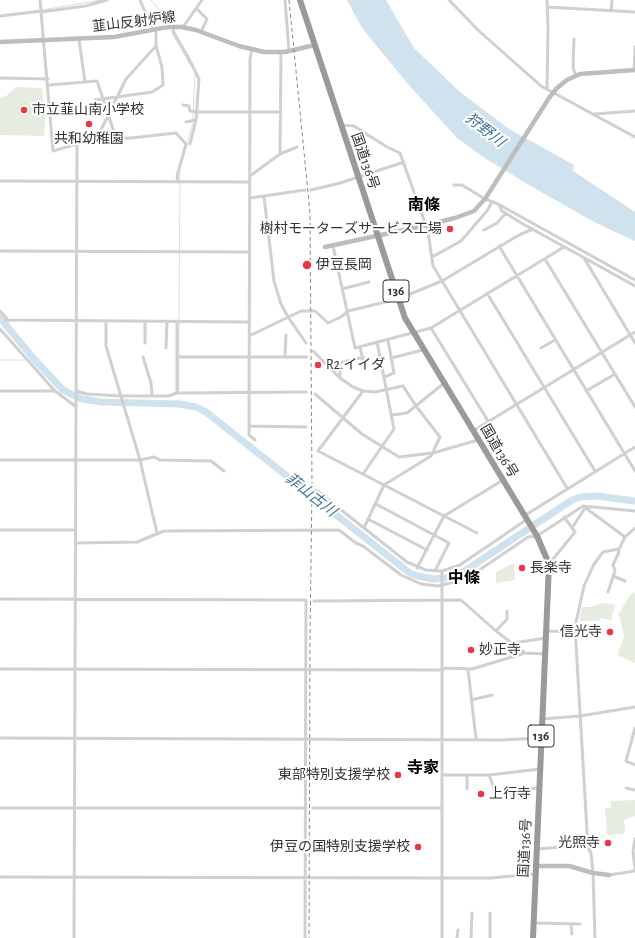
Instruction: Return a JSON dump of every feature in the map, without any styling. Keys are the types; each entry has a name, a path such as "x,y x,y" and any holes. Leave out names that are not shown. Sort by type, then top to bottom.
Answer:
{"highway":[{"name":"国道136号","path":"300,0 405,318 526,520 536,534 549,564 532,938"}],"main road":[{"name":"韮山反射炉線","path":"0,42 114,37 173,27 183,27 252,49 281,53 315,45"},
{"path":"325,247 427,225 468,214 480,207 553,92 567,80 576,76 592,72 634,70"},
{"path":"536,866 569,866 593,873 609,875"}],"street":[{"path":"40,0 45,41 53,151 77,142 97,138 178,134 186,144 177,176 179,182"},
{"path":"0,16 84,6 107,0"},
{"path":"95,100 152,92 163,85 162,67 156,46 155,30 140,0"},
{"path":"183,27 202,0"},
{"path":"285,0 289,52"},
{"path":"450,0 485,36 547,89 635,137"},
{"path":"547,0 547,89"},
{"path":"611,11 612,0"},
{"path":"546,7 635,12"},
{"path":"197,9 207,19 201,32"},
{"path":"173,27 174,33 198,78 194,121 190,144"},
{"path":"79,39 85,82"},
{"path":"574,40 572,68 576,76"},
{"path":"97,138 126,79 156,46"},
{"path":"634,70 635,47"},
{"path":"252,49 250,112 249,435 255,440"},
{"path":"280,154 281,53"},
{"path":"0,78 48,79"},
{"path":"48,85 97,81 104,98 108,117 116,138"},
{"path":"183,105 189,106 190,111 195,112 280,112"},
{"path":"592,113 635,112"},
{"path":"186,122 194,121"},
{"path":"341,125 354,126 387,147 399,152 427,225 433,266 567,488"},
{"path":"74,938 77,142"},
{"path":"250,176 280,154 297,146"},
{"path":"311,190 358,178 404,162"},
{"path":"0,181 250,182"},
{"path":"454,186 462,185 485,199 498,204 635,280"},
{"path":"250,198 305,190"},
{"path":"264,197 274,281 288,317 306,343"},
{"path":"432,257 461,241 487,211 492,202"},
{"path":"498,204 506,213 635,286"},
{"path":"484,230 497,223 506,213"},
{"path":"249,336 301,311 315,311 328,323 341,317 348,311 398,299 442,281 518,234 533,229"},
{"path":"333,246 355,348 431,328 564,247"},
{"path":"499,246 635,471"},
{"path":"0,251 250,252"},
{"path":"583,257 635,344"},
{"path":"545,259 635,407"},
{"path":"342,289 369,282"},
{"path":"487,293 595,471"},
{"path":"0,310 7,320 249,322"},
{"path":"106,321 106,346 140,460 157,534"},
{"path":"145,321 145,343"},
{"path":"166,321 166,348"},
{"path":"177,321 177,393"},
{"path":"431,328 488,421"},
{"path":"0,329 55,391 75,405"},
{"path":"473,431 635,332"},
{"path":"285,356 286,335"},
{"path":"384,377 394,374 388,340"},
{"path":"541,348 555,340"},
{"path":"362,474 394,429 377,342"},
{"path":"360,347 365,368"},
{"path":"391,358 423,350"},
{"path":"313,351 340,378 353,387 363,391 373,393 403,386 416,406 440,436 431,456 384,485 364,528"},
{"path":"177,356 307,357"},
{"path":"340,378 340,363 363,357"},
{"path":"143,358 151,383 152,396"},
{"path":"586,391 614,374"},
{"path":"392,415 405,414 444,384"},
{"path":"0,391 55,391"},
{"path":"76,391 87,394 121,397 168,396 177,393 306,392"},
{"path":"363,391 318,451 477,533"},
{"path":"315,394 362,434 400,457 433,453 478,440"},
{"path":"249,426 306,427"},
{"path":"316,490 407,562 417,568 442,572 460,565 526,520 567,488 635,447"},
{"path":"0,460 140,460 154,457 160,460 211,461 224,471"},
{"path":"417,568 444,516 503,480"},
{"path":"376,504 450,543 435,571"},
{"path":"75,543 137,542 164,531 338,530 411,580 421,584 443,585 462,580 530,536 584,507 634,511"},
{"path":"572,528 584,507"},
{"path":"584,507 625,537"},
{"path":"549,564 574,532 564,517"},
{"path":"368,519 426,550"},
{"path":"608,592 615,570 613,565 619,552 618,549 625,537 635,528"},
{"path":"0,530 75,530"},
{"path":"594,938 593,873 591,853 588,845 575,632 584,586 594,564 603,552 618,549"},
{"path":"442,572 442,938"},
{"path":"613,576 625,581"},
{"path":"0,599 306,600 305,938"},
{"path":"314,601 461,600 496,631 513,642 525,653"},
{"path":"496,631 507,619 507,611"},
{"path":"546,631 575,632"},
{"path":"487,647 546,638"},
{"path":"0,669 468,669 485,666 525,653 546,655"},
{"path":"468,669 476,739"},
{"path":"471,700 492,695"},
{"path":"542,718 580,716 635,707"},
{"path":"635,728 626,761 635,765"},
{"path":"0,738 502,740 541,738"},
{"path":"442,775 490,775 540,769"},
{"path":"467,775 467,789"},
{"path":"490,775 495,791 539,788"},
{"path":"626,788 635,790"},
{"path":"0,808 306,808"},
{"path":"313,808 442,808"},
{"path":"609,875 635,870 633,851 635,839"},
{"path":"537,849 588,845"},
{"path":"0,877 491,878 535,874"},
{"path":"471,938 472,913"},
{"path":"490,913 490,938"},
{"path":"533,924 580,924"},
{"path":"571,924 572,934"},
{"path":"457,938 458,930"}],"shaded area":[{"path":"16,87 42,88 45,118 44,136 0,135 0,97 6,96"},
{"path":"514,563 515,580 496,583 496,572"},
{"path":"635,592 635,663 619,656 618,653 624,637 619,614 630,595"},
{"path":"603,603 615,605 611,620 600,618 599,621 579,621 582,607 590,607"},
{"path":"635,800 635,816 624,820 625,832 623,834 607,835 605,808 611,808 611,801"}],"water":[{"name":"狩野川","path":"347,0 386,0 414,48 460,92 509,129 574,165 573,171 635,212 635,241 596,223 536,189 486,159 457,138 408,84 362,28"}],"waterway":[{"path":"42,10 101,0"},
{"path":"151,0 170,24"},
{"path":"171,31 190,65"},
{"path":"193,119 195,75"},
{"path":"182,162 193,123"},
{"path":"179,320 180,171"},
{"name":"菲山古川","path":"0,318 35,360 63,390 82,399 102,402 179,404 196,407 206,412 411,574 433,579 446,578 463,572 572,500 581,497 597,496 635,501"},
{"path":"179,323 179,356"},
{"path":"179,359 179,390"},
{"path":"0,360 25,360"},
{"name":"菲山古川","path":"29,360 35,360"},
{"name":"菲山古川","path":"179,399 179,404"}],"railway":[{"path":"289,0 310,213 312,484 309,938"}],"place":[{"name":"市立韮山南小学校","path":"24,110"},
{"name":"共和幼稚園","path":"89,124"},
{"name":"樹村モーターズサービス工場","path":"450,229"},
{"name":"伊豆長岡","path":"307,265"},
{"name":"R2.イイダ","path":"318,365"},
{"name":"長楽寺","path":"522,568"},
{"name":"信光寺","path":"610,632"},
{"name":"妙正寺","path":"471,650"},
{"name":"東部特別支援学校","path":"398,775"},
{"name":"上行寺","path":"481,794"},
{"name":"光照寺","path":"608,843"},
{"name":"伊豆の国特別支援学校","path":"418,847"}],"district":[{"name":"南條","path":"424,205"},
{"name":"中條","path":"464,578"},
{"name":"寺家","path":"423,768"}]}
